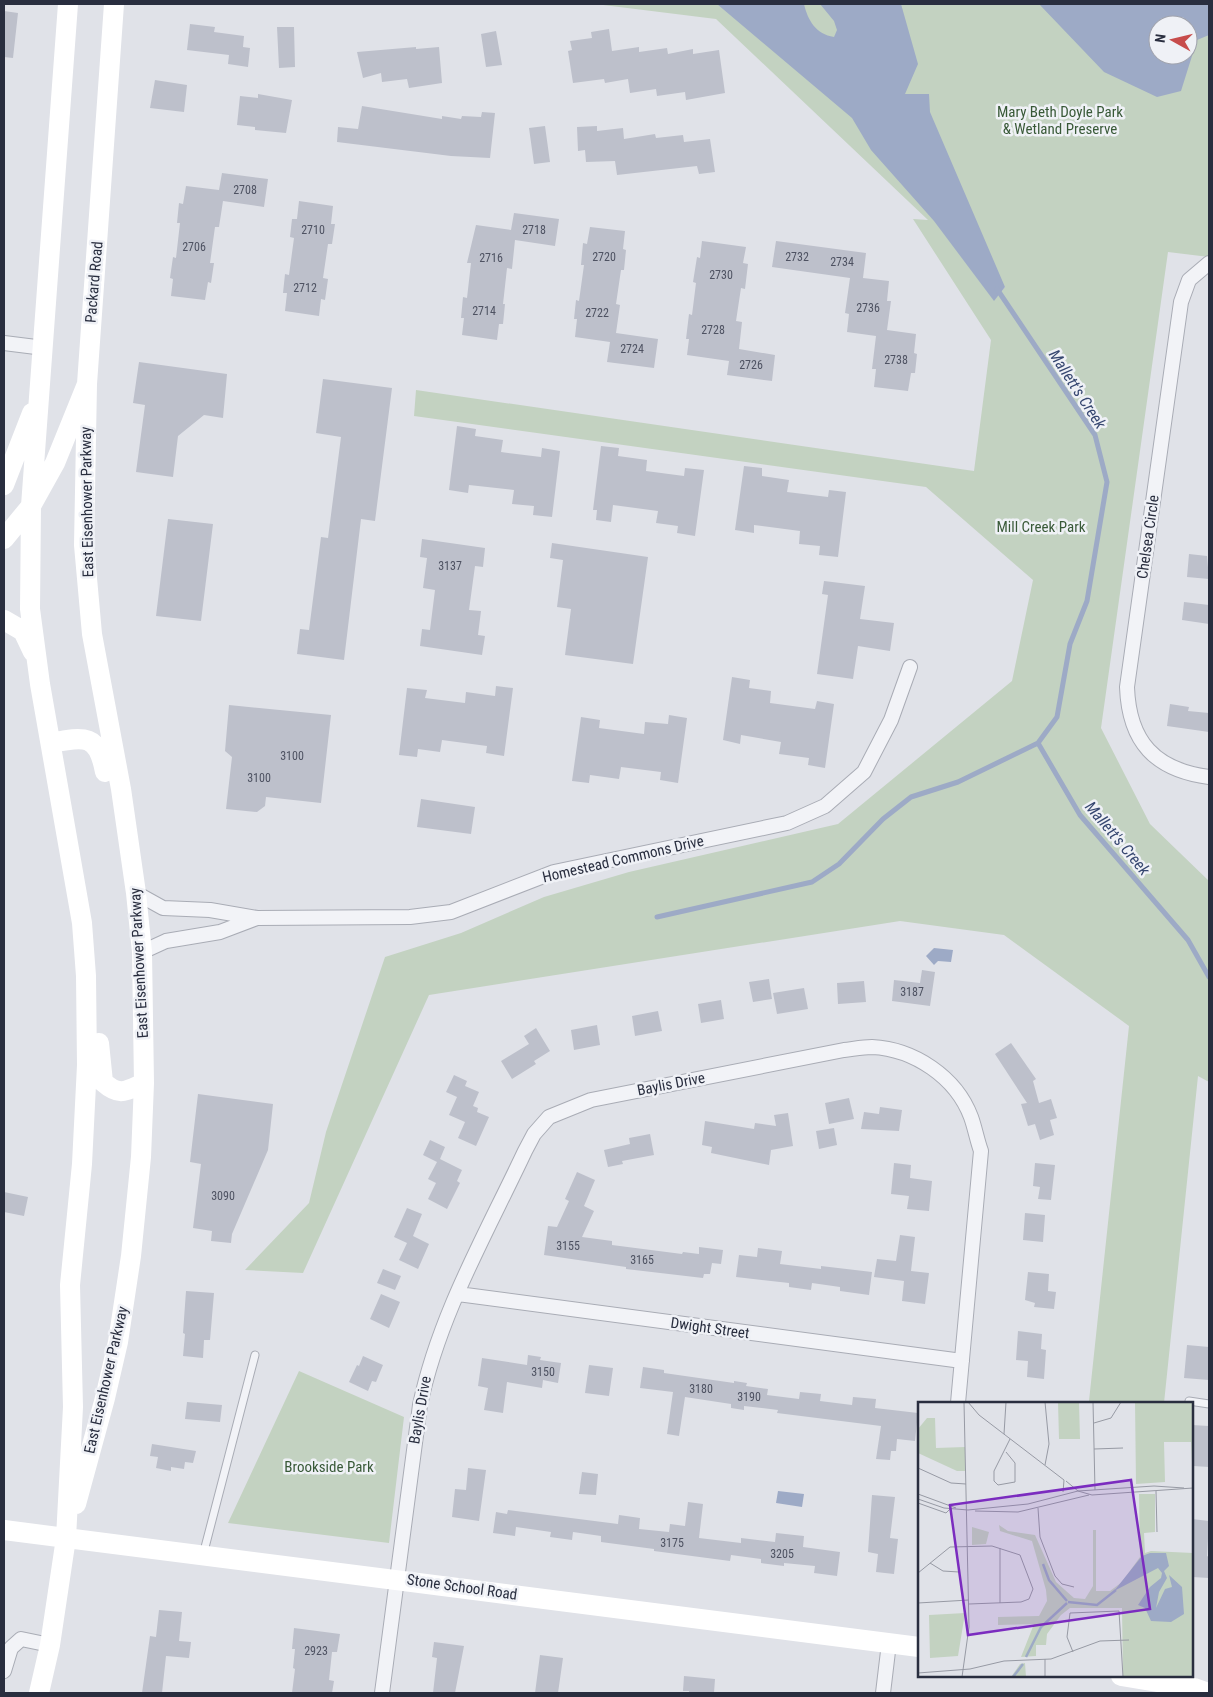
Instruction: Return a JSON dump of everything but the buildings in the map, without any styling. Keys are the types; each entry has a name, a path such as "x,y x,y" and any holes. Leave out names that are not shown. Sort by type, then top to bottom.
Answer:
{"main road":[{"path":"4,485 40,392 68,4"},
{"path":"103,4 98,59 107,108"},
{"name":"Packard Road","path":"4,539 31,506 55,463 87,384 114,4"},
{"name":"East Eisenhower Parkway","path":"66,1538 105,1398 118,1342 131,1256 141,1156 144,1082 142,952 136,893 127,824 92,634 84,545 87,384"},
{"name":"East Eisenhower Parkway","path":"39,1693 50,1645 66,1538 73,1407 70,1285 82,1154 86,1065 86,976 82,923 75,871 37,661 30,609 31,506 40,392"},
{"path":"4,620 22,631 37,661"},
{"path":"51,743 82,738 92,740 99,748 111,799 127,824"},
{"path":"86,976 95,992 98,1009 103,1082 113,1091 120,1092 144,1082"},
{"name":"Stone School Road","path":"4,1530 396,1578 918,1647"},
{"path":"1127,1677 1194,1688 1208,1693"}],"street":[{"name":"Chelsea Circle","path":"1209,263 1189,280 1181,302 1127,687 1128,712 1140,739 1155,756 1172,768 1209,777"},
{"path":"4,343 44,348"},
{"name":"Homestead Commons Drive","path":"136,893 163,908 210,910 257,918 410,917 451,912 554,872 787,823 825,806 864,772 891,720 910,667"},
{"name":"Homestead Commons Drive","path":"142,952 166,941 220,932 257,918"},
{"name":"Baylis Drive","path":"382,1693 420,1404 428,1368 439,1335 525,1151 534,1134 548,1117 591,1100 769,1064 871,1048 896,1051 920,1060 938,1072 959,1096 973,1125 981,1151 958,1402"},
{"name":"Dwight Street","path":"458,1294 962,1361"},
{"path":"4,1671 11,1648 21,1639 50,1645"},
{"path":"883,1693 889,1643"}],"lane":[{"path":"203,1555 255,1355"},
{"path":"1189,1401 1209,1404"}],"green space":[{"path":"595,4 1209,4 1209,257 1168,252 1101,728 1150,824 1209,881 1209,1082 1198,1076 1164,1402 1089,1401 1129,1026 1004,935 900,921 429,995 303,1273 245,1270 309,1203 326,1132 385,957 461,933 544,897 629,872 838,824 1012,681 1033,580 926,487 414,416 416,390 974,471 991,340 913,219 928,220 716,19","holes":["935,221 1005,287 994,300"]},
{"name":"Brookside Park","path":"299,1371 404,1417 389,1543 228,1523"}],"water":[{"path":"717,4 804,4 814,26 822,33 834,37 837,30 834,21 820,4 901,4 918,64 905,94 929,94 930,112 1005,287 994,301 934,221 871,150 852,118"},
{"path":"1039,4 1209,4 1209,35 1198,40 1198,15 1148,15 1148,65 1189,65 1181,91 1157,97 1104,72"},
{"path":"934,948 953,950 951,962 938,961 934,965 926,956"},
{"path":"778,1491 804,1494 802,1507 776,1503"}],"waterway":[{"name":"Mallett's Creek","path":"657,917 812,882 839,864 883,819 911,797 958,782 1038,743 1057,717 1070,644 1087,601 1107,482 1095,435 997,289"},
{"name":"Mallett's Creek","path":"1038,743 1080,815 1188,940 1209,977"}],"park label":[{"name":"Mary Beth Doyle Park & Wetland Preserve","path":"1060,120"},
{"name":"Mill Creek Park","path":"1041,527"}]}
